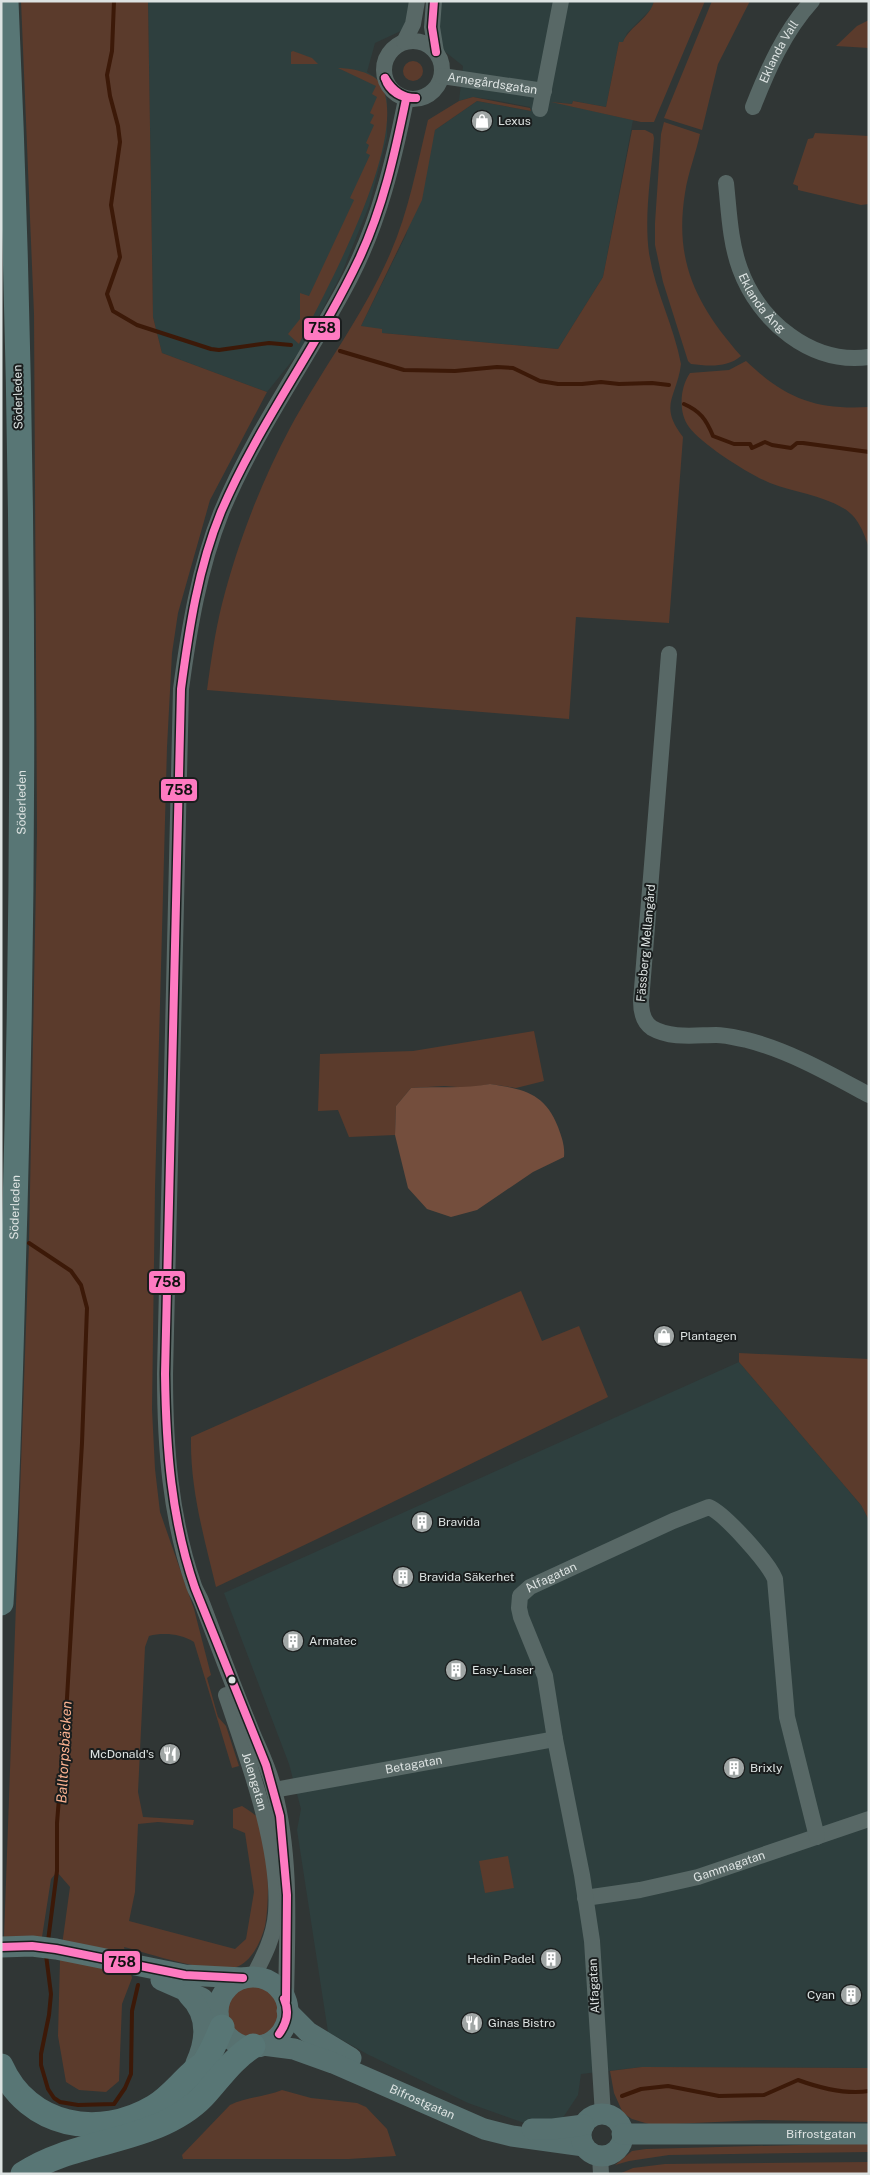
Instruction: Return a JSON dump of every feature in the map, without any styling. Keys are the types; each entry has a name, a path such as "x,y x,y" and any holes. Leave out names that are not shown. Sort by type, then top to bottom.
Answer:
{"highway":[{"name":"Söderleden","path":"1,1603 16,1181 22,872 22,654 18,362 6,1"},
{"path":"1,2066 18,2094 33,2108 68,2123 86,2124 121,2120 148,2110 164,2100 206,2060 220,2020"},
{"path":"23,2174 32,2168 64,2155 165,2123 198,2101 238,2056 258,2046"}],"main road":[{"path":"1,1947 32,1946 63,1950 132,1966 148,1966 185,1975 248,1978"},
{"name":"Bifrostgatan","path":"132,1966 202,1998 220,2020 231,2039 238,2043 294,2049 326,2060 484,2129 595,2159"},
{"path":"220,2020 223,1994 231,1984 248,1978"},
{"name":"Bifrostgatan","path":"248,1978 264,1979 273,1984 281,1991 287,2006 308,2032 340,2053 381,2074 469,2113 524,2128 553,2129 584,2125 595,2115 603,2114"},
{"path":"181,1987 197,2006 204,2023 203,2045 192,2073"},
{"path":"258,2046 270,2042 281,2032 284,2026 287,2006"},
{"path":"584,2125 581,2134 595,2159 616,2150 621,2141 622,2134 616,2121 603,2114"},
{"name":"Bifrostgatan","path":"622,2134 869,2134"}],"street":[{"path":"417,1 413,24 404,42 391,51 386,60 384,70 386,81 392,90 406,99 418,99 429,95 437,87 442,76 441,63 436,52 432,27 434,1"},
{"name":"Arnegårdsgatan","path":"540,109 561,1"},
{"name":"Eklanda Vall","path":"753,107 785,37 812,1"},
{"path":"404,42 421,42 436,52"},
{"name":"Arnegårdsgatan","path":"442,76 544,91"},
{"name":"Jolengatan","path":"287,2006 287,1886 283,1840 274,1790 267,1763 248,1724 215,1641 202,1601 195,1588 173,1505 168,1462 165,1418 181,689 186,650 201,576 221,515 241,469 351,276 390,177 406,99"},
{"name":"Eklanda Äng","path":"726,183 736,256 746,283 760,306 798,342 842,358 869,357"},
{"name":"Fässberg Mellangård","path":"669,654 640,1001 644,1019 651,1027 661,1032 696,1037 718,1035 746,1040 774,1049 834,1076 869,1095"},
{"name":"Alfagatan","path":"603,2114 592,1941 545,1676 521,1617 519,1608 520,1596 530,1587 673,1521 709,1507 720,1513 766,1564 775,1579 787,1717 817,1837"},
{"name":"Jolengatan","path":"195,1588 195,1603 257,1794 271,1851 275,1880 276,1913 270,1945 248,1978"},
{"name":"Betagatan","path":"274,1790 555,1739"},
{"name":"Gammagatan","path":"585,1898 640,1890 698,1877 869,1819"}],"shaded area":[{"path":"21,1 148,1 153,317 162,353 267,392 210,500 178,613 172,653 167,747 155,1188 152,1409 155,1469 160,1512 194,1609 211,1675 207,1678 218,1717 226,1726 239,1766 232,1768 194,1642 172,1634 149,1636 145,1647 138,1792 143,1817 194,1820 193,1825 158,1822 138,1824 135,1892 129,1921 235,1949 246,1939 254,1892 245,1833 233,1828 233,1809 242,1806 258,1818 265,1842 268,1872 267,1915 256,1949 244,1963 229,1969 215,1969 182,1963 124,1947 132,1978 122,2004 119,2081 106,2092 79,2090 66,2082 58,2036 60,1960 70,1887 57,1872 51,1879 42,1937 4,1937 29,1243 37,831 34,314"},
{"path":"148,1 413,1 403,30 375,43 367,72 381,81 387,98 387,137 369,206 341,275 300,351 267,392 162,353 153,317"},
{"path":"437,1 654,1 652,8 627,33 623,42 619,42 606,107 573,101 572,104 553,102 633,120 603,277 558,349 382,333 361,326 406,235 435,130 477,101 531,111 530,107 473,97 459,101 463,66 438,46"},
{"path":"654,1 705,1 654,122 641,122 551,102 572,104 573,101 606,107 619,42 623,42 630,31 652,7"},
{"path":"712,1 750,1 718,64 702,130 664,118"},
{"path":"869,20 869,48 836,46 857,26"},
{"path":"293,51 312,58 318,64 291,64 291,52"},
{"path":"413,61 420,64 423,71 420,78 413,81 406,78 403,71 406,64"},
{"path":"338,68 367,73 380,83 387,107 385,138 375,175 361,214 327,289 299,344 288,334 300,319 300,293 309,296 354,200 350,198 370,155 366,153 369,145 366,143 374,125 370,123 374,115 370,113 377,97 372,94 376,86"},
{"path":"473,97 530,108 531,111 477,101 435,130 422,200 361,326 382,329 382,333 558,349 603,277 632,130 645,130 653,134 647,225 649,253 681,364 670,409 676,426 683,437 669,623 576,617 569,719 207,690 217,625 228,582 242,537 269,470 302,406 355,321 390,254 407,205 428,120 459,101"},
{"path":"664,122 700,134 685,193 682,217 683,240 686,261 692,281 701,300 712,319 741,356 730,363 711,366 691,364 688,361 663,282 655,245 655,223 661,134"},
{"path":"815,133 869,136 869,204 861,205 798,190 798,186 793,184 808,139 813,138"},
{"path":"746,361 774,384 802,399 832,406 869,407 869,548 860,525 848,511 826,500 761,479 704,442 685,421 682,393 690,373 729,370"},
{"path":"534,1031 544,1081 516,1088 490,1084 470,1088 444,1086 411,1088 396,1106 395,1135 349,1137 338,1110 318,1111 320,1054 413,1051"},
{"path":"490,1084 523,1091 532,1095 547,1107 561,1135 564,1157 533,1172 477,1210 451,1217 427,1209 408,1188 395,1135 396,1106 411,1088"},
{"path":"521,1291 542,1341 579,1326 608,1397 216,1587 195,1494 191,1437"},
{"path":"739,1353 869,1359 869,1520 861,1505 739,1362"},
{"path":"739,1362 861,1505 869,1520 869,2068 642,2067 581,2074 578,2095 560,2122 530,2125 468,2103 367,2054 328,2032 297,1830 301,1809 289,1764 224,1593"},
{"path":"508,1856 514,1888 485,1893 479,1861"},
{"path":"253,1986 263,1988 271,1994 277,2002 279,2012 277,2022 271,2030 263,2036 253,2038 243,2036 235,2030 229,2022 227,2012 229,2002 235,1994 243,1988"},
{"path":"642,2067 869,2068 869,2122 759,2120 652,2125 632,2119 623,2113 614,2093 610,2071"},
{"path":"282,2090 311,2098 357,2103 366,2107 387,2129 396,2156 349,2159 183,2159 182,2155 230,2105"},
{"path":"869,2143 869,2152 669,2155 615,2165 632,2151 646,2149"},
{"path":"869,2162 869,2174 619,2174 633,2168 665,2164"}],"waterway":[{"path":"114,1 112,51 107,75 120,142 111,205 120,257 107,294 113,311 137,325 211,349 219,350 269,343 291,345"},
{"path":"340,351 404,370 455,371 497,367 513,368 540,381 558,384 601,382 669,385"},
{"path":"684,404 702,416 713,436 734,444 750,444 752,448 765,442 791,448 797,443 803,443 869,452"},
{"name":"Balltorpsbäcken","path":"29,1243 71,1271 81,1285 87,1308 82,1443 67,1698 57,1823 57,1871 48,1941"},
{"name":"Balltorpsbäcken","path":"46,1955 51,1994 41,2054 41,2065 48,2089 54,2098 60,2102 78,2105 114,2104 125,2088 131,2074 132,2011 138,1985"},
{"path":"622,2096 641,2089 668,2086 719,2096 764,2095 798,2080 833,2090 869,2091"}],"transit line":[{"name":"758","path":"434,1 432,27 436,52"},
{"name":"758","path":"385,78 398,92 406,97 416,98"},
{"name":"758","path":"385,78 397,94 416,98"},
{"name":"758","path":"286,2001 287,1895 280,1816 266,1765 195,1588 180,1536 171,1482 165,1374 181,689 191,621 200,577 221,512 253,447 325,323 359,259 382,200 406,99"},
{"name":"758","path":"1,1947 32,1946 56,1949 185,1975 243,1978"},
{"name":"758","path":"279,2034 287,2017 284,1999"}],"place":[{"name":"Lexus","path":"482,121"},
{"name":"Plantagen","path":"664,1336"},
{"name":"Bravida","path":"422,1522"},
{"name":"Bravida Säkerhet","path":"403,1577"},
{"name":"Armatec","path":"293,1641"},
{"name":"Easy-Laser","path":"456,1670"},
{"name":"McDonald's","path":"170,1754"},
{"name":"Brixly","path":"734,1768"},
{"name":"Hedin Padel","path":"551,1959"},
{"name":"Cyan","path":"851,1995"},
{"name":"Ginas Bistro","path":"472,2023"}]}
